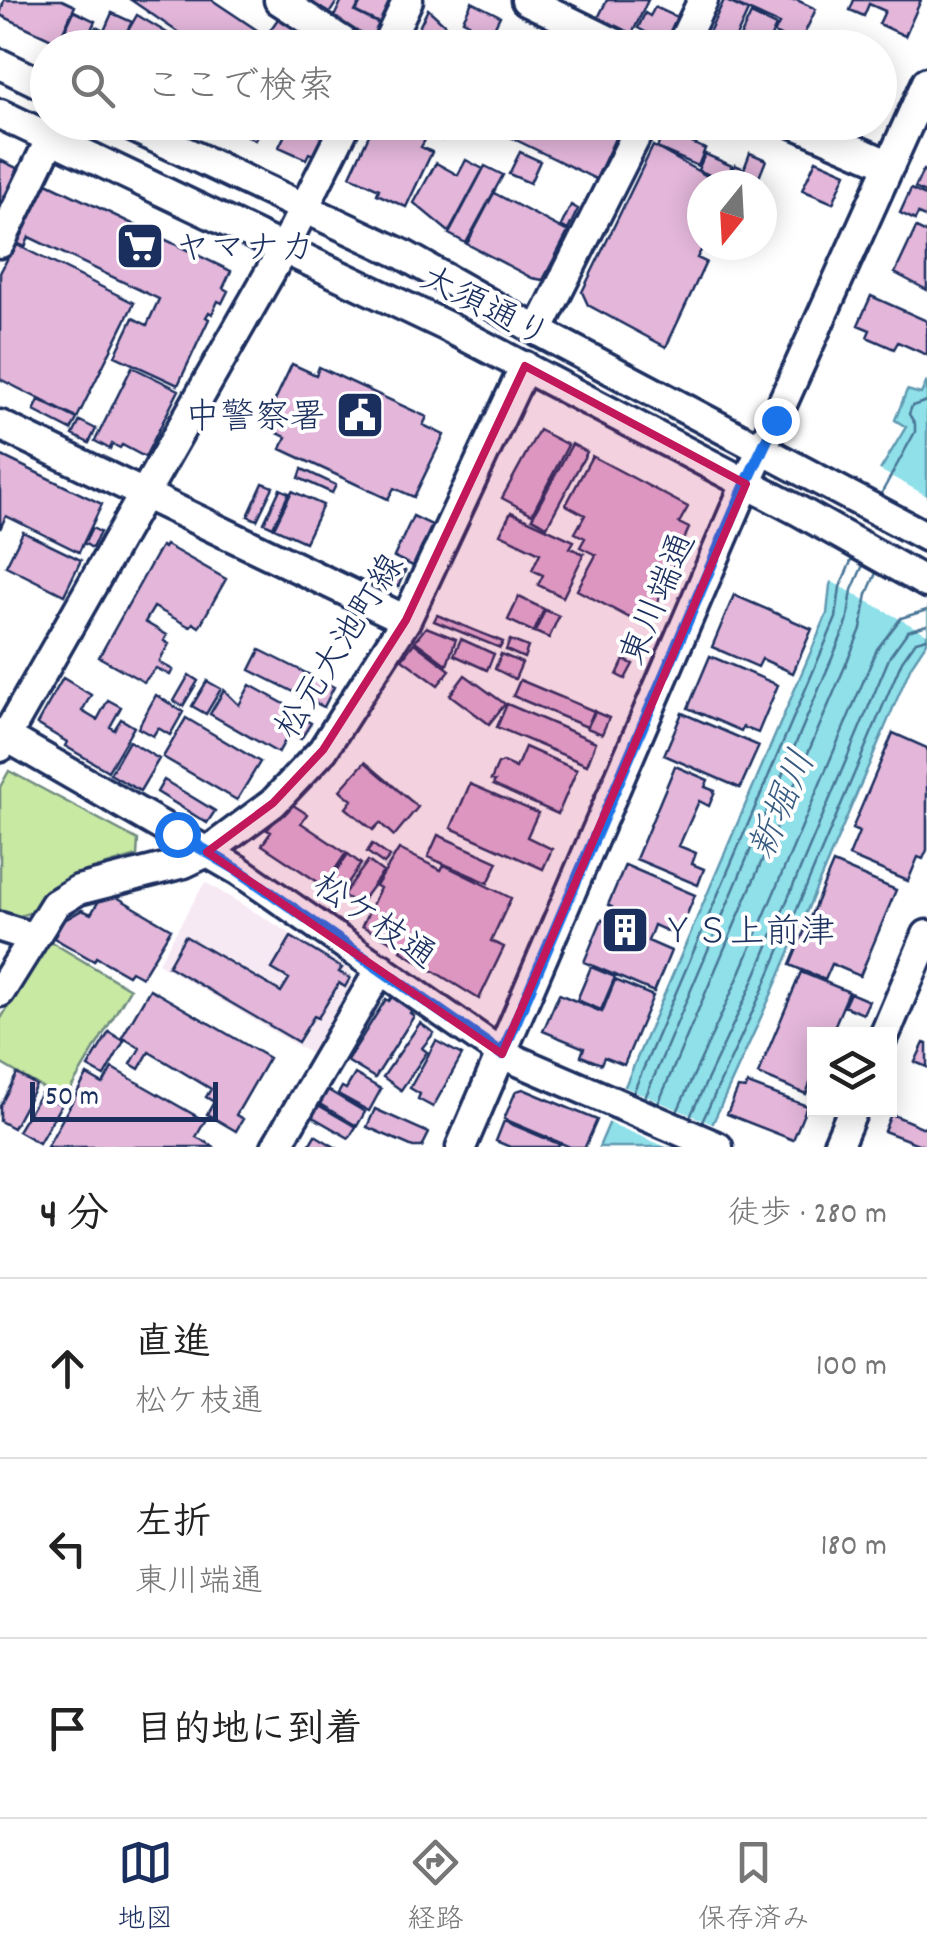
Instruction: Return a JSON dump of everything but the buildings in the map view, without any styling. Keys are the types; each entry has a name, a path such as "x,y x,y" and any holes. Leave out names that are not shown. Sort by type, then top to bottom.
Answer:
{"street":[{"path":"279,0 325,30"},
{"path":"394,30 408,0"},
{"path":"526,0 587,30"},
{"path":"689,30 703,0"},
{"path":"0,64 30,78"},
{"name":"東川端通","path":"461,1147 746,484 927,82"},
{"name":"大須通り","path":"0,114 30,128"},
{"path":"0,242 50,140"},
{"name":"大須通り","path":"55,140 525,366 927,583"},
{"name":"大須通り","path":"160,140 402,254 538,331 927,537"},
{"path":"2,739 284,248 338,140"},
{"path":"538,331 634,140"},
{"path":"832,140 890,166"},
{"name":"松元大池町線","path":"0,992 56,904 78,890 184,863 207,852 274,803 323,750 406,620 525,366"},
{"path":"0,425 406,620"},
{"name":"松ケ枝通","path":"2,739 207,852 502,1054 718,1147"},
{"path":"0,927 32,937"},
{"path":"888,1027 924,953"},
{"path":"276,1147 381,968"},
{"path":"837,1147 850,1117"}],"highlighted area":[{"path":"525,366 746,484 502,1054 207,852 273,803 323,750 406,620"}],"shaded area":[{"path":"205,882 349,969 354,984 313,1055 158,963"}],"green space":[{"path":"9,771 138,840 137,856 77,874 54,887 29,913 17,917 0,911 0,787"},
{"path":"48,940 130,989 64,1100 0,1063 0,1020"}],"water":[{"name":"新堀川","path":"927,381 927,642 911,666 702,1147 599,1147 827,614 830,585 879,472 906,427 895,420 907,390 921,394"}],"pier":[{"path":"876,468 927,496 927,634 827,579"},
{"path":"620,1085 717,1126 707,1147 666,1147 605,1121"}],"place":[{"name":"ヤマナカ","path":"140,246"},
{"name":"中警察署","path":"360,415"},
{"name":"ＹＳ上前津","path":"625,930"}],"route":[{"path":"177,834 238,870 502,1054 776,420"}]}
